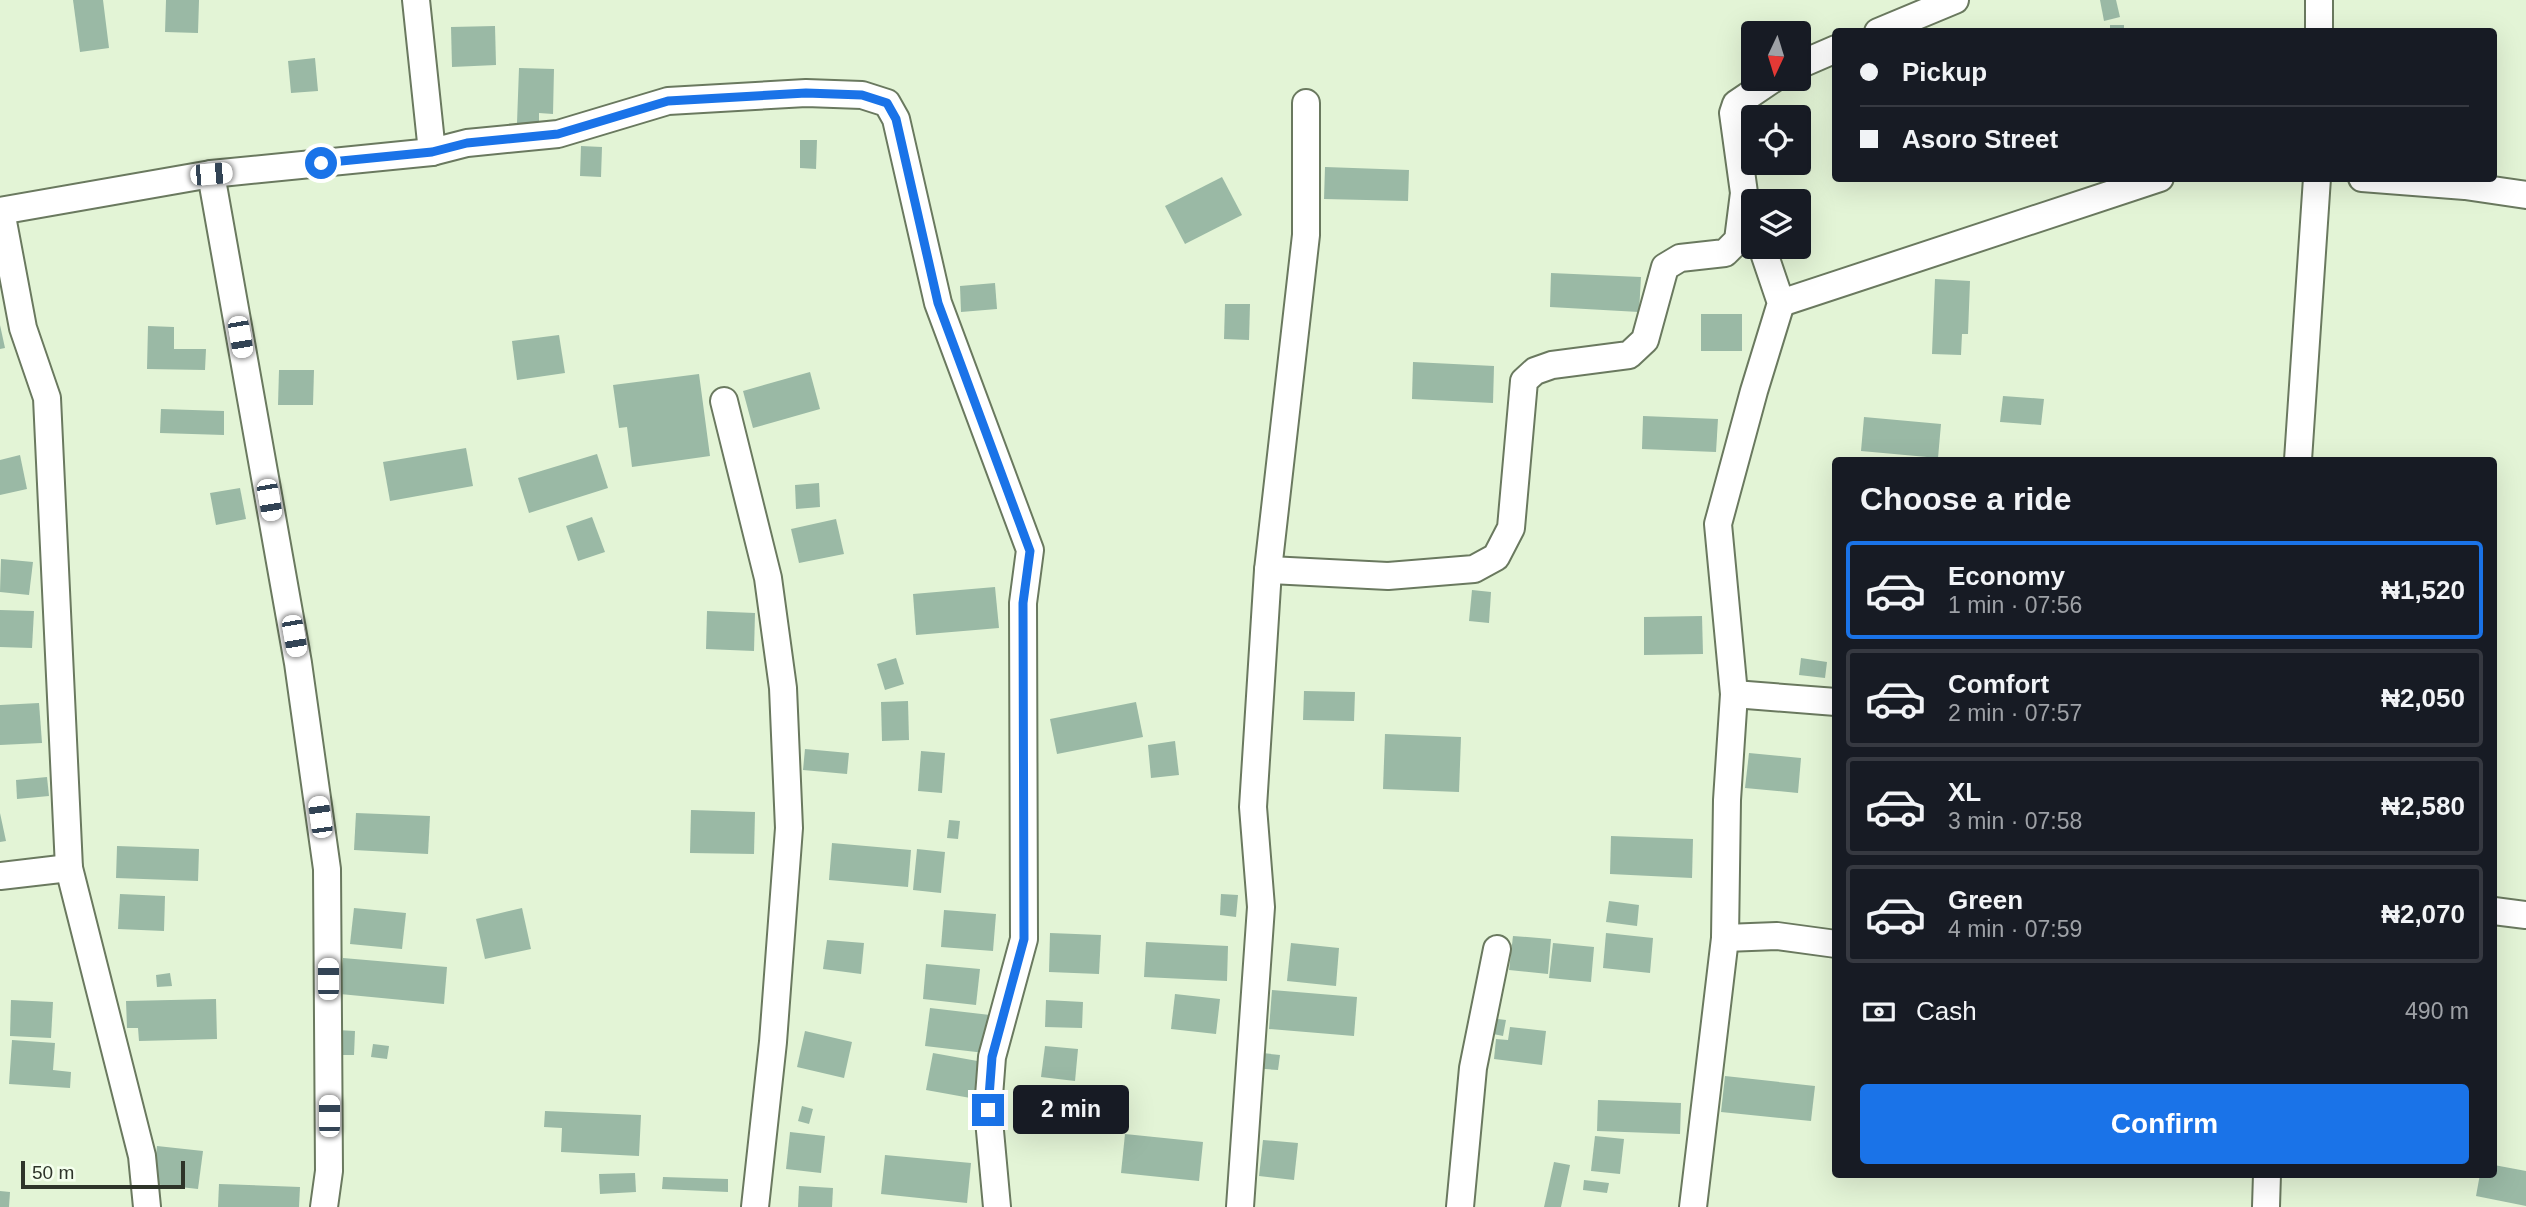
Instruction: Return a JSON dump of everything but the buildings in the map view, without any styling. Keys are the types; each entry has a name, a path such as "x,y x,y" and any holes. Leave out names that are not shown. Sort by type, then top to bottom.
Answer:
{"street":[{"path":"416,0 432,152"},
{"path":"1888,28 1955,0"},
{"path":"2319,0 2319,28"},
{"path":"1811,60 1832,51"},
{"path":"1743,189 1733,113 1736,104 1755,91"},
{"path":"147,1207 142,1156 69,868 47,398 23,328 0,211 211,174 432,152 467,143 558,134 668,101 806,93 862,95 887,103 896,119 938,303 1030,551 1023,603 1024,939 992,1057 988,1110 997,1207"},
{"path":"1241,1207 1261,907 1253,807 1268,570 1306,235 1306,103"},
{"path":"211,174 298,663 327,869 329,1171 324,1207"},
{"path":"1782,303 2148,182"},
{"path":"2298,457 2317,182"},
{"path":"2414,182 2526,195"},
{"path":"1268,570 1388,576 1474,569 1496,557 1511,528 1524,381 1535,371 1552,365 1629,355 1645,340 1665,267 1680,258 1726,253 1738,240 1741,216"},
{"path":"1693,1207 1726,938 1727,800 1734,694 1718,524 1754,391 1782,303 1766,259"},
{"path":"724,401 768,578 783,688 789,828 774,1042 755,1207"},
{"path":"1734,694 1832,702"},
{"path":"0,876 69,868"},
{"path":"2497,911 2526,915"},
{"path":"1726,938 1777,936 1832,943"},
{"path":"1460,1207 1473,1068 1497,949"},
{"path":"2266,1207 2267,1178"}],"route":[{"path":"321,163 432,152 467,143 558,134 668,101 806,93 862,95 887,103 896,119 938,303 1030,551 1023,603 1024,939 992,1057 988,1110"}]}
